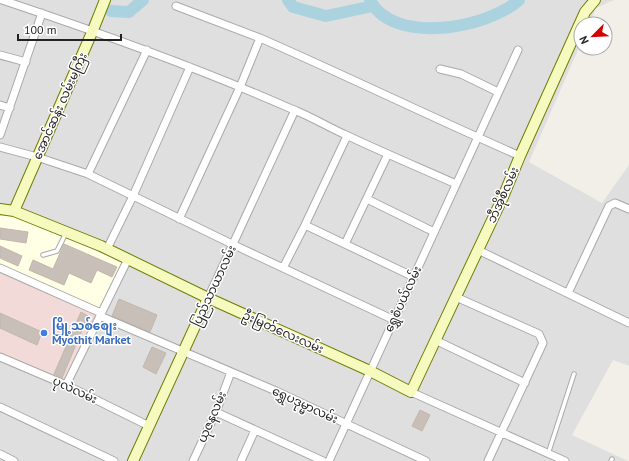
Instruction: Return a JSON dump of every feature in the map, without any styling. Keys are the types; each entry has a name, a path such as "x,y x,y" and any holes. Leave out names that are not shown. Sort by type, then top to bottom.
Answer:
{"street":[{"path":"2,0 93,30 190,67 295,110 347,136 456,184"},
{"name":"အောင်ဆန်း လမ်းမကြီး","path":"14,211 105,0"},
{"name":"ဘီအိုစီလမ်း","path":"411,392 503,197 585,12 594,0"},
{"path":"176,6 260,38 338,72 478,138 520,156"},
{"path":"0,135 42,13"},
{"path":"179,219 240,88 260,38"},
{"path":"88,174 147,50"},
{"name":"ရွှေစံပယ်လမ်း","path":"329,461 518,50"},
{"path":"0,55 26,62"},
{"path":"107,249 133,196 190,67"},
{"path":"440,69 461,74 498,92"},
{"path":"0,105 10,108"},
{"name":"ပြည်သာယာလမ်း","path":"133,461 295,110"},
{"path":"283,268 306,225 347,136"},
{"path":"0,148 37,156 88,174 179,219 394,320"},
{"path":"345,244 388,154"},
{"path":"367,198 434,232"},
{"path":"568,293 609,206 615,203 629,209"},
{"name":"ဦးမြတ်လေးလမ်း","path":"0,209 14,211 107,249 208,298 564,461"},
{"path":"306,225 414,277"},
{"path":"478,250 629,323"},
{"path":"66,385 128,259"},
{"name":"ရွှေပဒုမ္မာလမ်း","path":"0,268 426,461"},
{"path":"456,297 539,334 544,343 488,461"},
{"path":"435,340 525,383"},
{"name":"ပုလဲလမ်း","path":"0,357 66,385 149,426"},
{"name":"ယုဇနလမ်း","path":"193,461 216,412 231,372"},
{"path":"0,407 114,461"},
{"path":"216,412 323,461"},
{"path":"241,461 255,430"},
{"path":"0,454 14,461"}],"lane":[{"path":"43,254 57,251 67,232"},
{"path":"548,454 574,374"}],"shaded area":[{"path":"0,0 614,0 596,8 592,16 573,16 573,56 575,56 529,162 602,203 629,165 629,366 613,360 572,435 628,461 0,461"},
{"path":"0,216 14,216 122,262 99,309 0,264"},
{"name":"မြို့သစ်စျေး Myothit Market","path":"0,269 98,314 64,381 0,353"}],"building":[{"path":"0,228 28,232 26,243 0,239"},
{"path":"64,244 117,267 112,277 97,270 91,283 69,273 64,285 29,270 33,260 53,269"},
{"path":"0,246 22,256 18,266 0,258"},
{"path":"119,299 157,315 150,332 112,316"},
{"path":"81,312 88,316 62,378 54,374"},
{"path":"0,313 42,332 37,345 0,328"},
{"path":"152,347 166,353 156,374 143,367"},
{"path":"420,410 430,415 422,431 412,426"}],"waterway":[{"path":"111,11 129,12 143,0"},
{"path":"288,0 293,7 326,16 373,6"},
{"path":"370,0 382,14 399,23 419,28 442,28 486,18 505,10 519,0"}],"place":[{"name":"မြို့သစ်စျေး Myothit Market","path":"44,333"}]}
